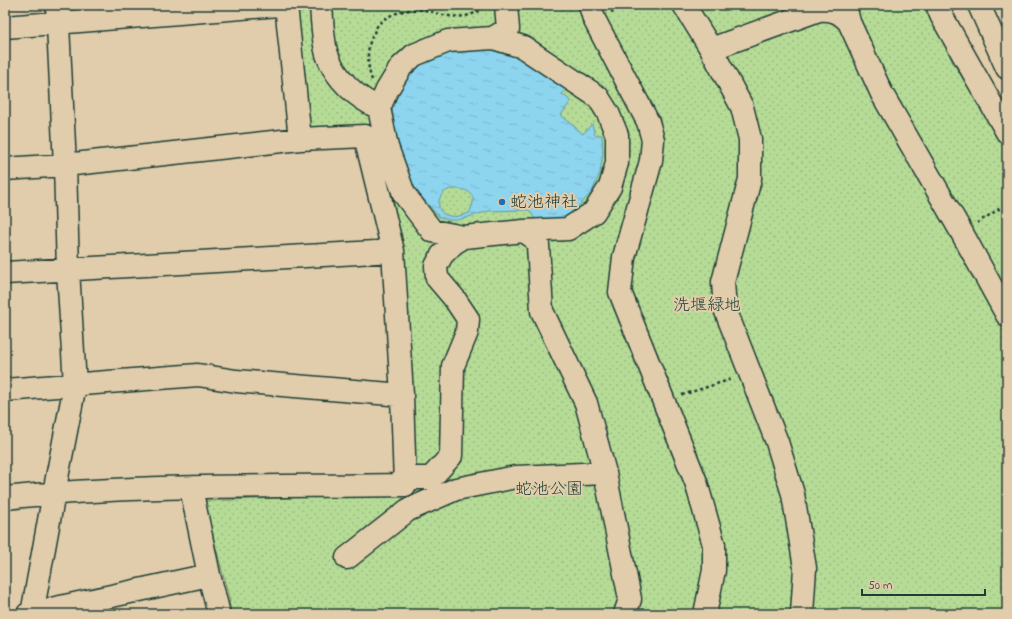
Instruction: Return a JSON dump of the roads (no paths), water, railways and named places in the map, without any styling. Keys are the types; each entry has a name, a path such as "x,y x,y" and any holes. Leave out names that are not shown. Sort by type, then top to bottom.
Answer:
{"street":[{"path":"5,27 58,14 280,5"},
{"path":"286,5 300,139"},
{"path":"321,5 327,56 342,82 368,103 382,102"},
{"path":"493,38 508,29 506,5"},
{"path":"590,5 594,19 648,122 653,140 651,161 624,257 620,292 696,482 714,545 714,570 705,614"},
{"path":"684,5 711,49 742,107 750,139 750,178 723,282 725,309 777,442 793,494 805,568 802,614"},
{"path":"938,5 941,14 1007,132"},
{"path":"979,5 1007,68"},
{"path":"711,49 818,10 837,12 844,16 847,14 882,94 962,233 1007,315"},
{"path":"58,14 68,270 75,385 30,614 209,575"},
{"path":"493,38 523,47 598,97 608,113 617,135 617,163 610,187 594,212 568,229 524,231 464,237 432,231 404,194 387,147 382,102 401,67 414,55 448,41 493,38"},
{"path":"5,169 65,165 300,139 365,136 393,251 402,395 405,478 405,485 191,488 54,493 5,498"},
{"path":"524,231 534,238 538,246 542,311 586,404 604,473 630,600 625,614"},
{"path":"405,478 431,478 451,456 453,366 467,332 468,319 454,298 437,278 436,266 442,255 454,243 464,237"},
{"path":"5,273 393,251"},
{"path":"5,390 198,375 236,381 402,395"},
{"path":"440,468 456,489"},
{"path":"347,558 408,510 456,489 516,477 604,473"},
{"path":"191,488 209,575 219,614"}],"water":[{"path":"489,49 519,56 568,88 562,94 571,101 561,115 583,134 592,124 595,135 602,135 603,153 600,173 592,192 567,218 552,221 535,219 529,210 489,211 458,220 450,220 439,217 414,188 396,144 392,108 394,95 405,77 423,62 452,51","holes":["451,189 468,191 471,194 473,197 472,207 469,213 460,216 449,216 441,211 439,202 444,192"]}],"place":[{"name":"蛇池神社","path":"502,202"}],"park label":[{"name":"洗堰緑地","path":"707,305"},
{"name":"蛇池公園","path":"549,489"}]}
